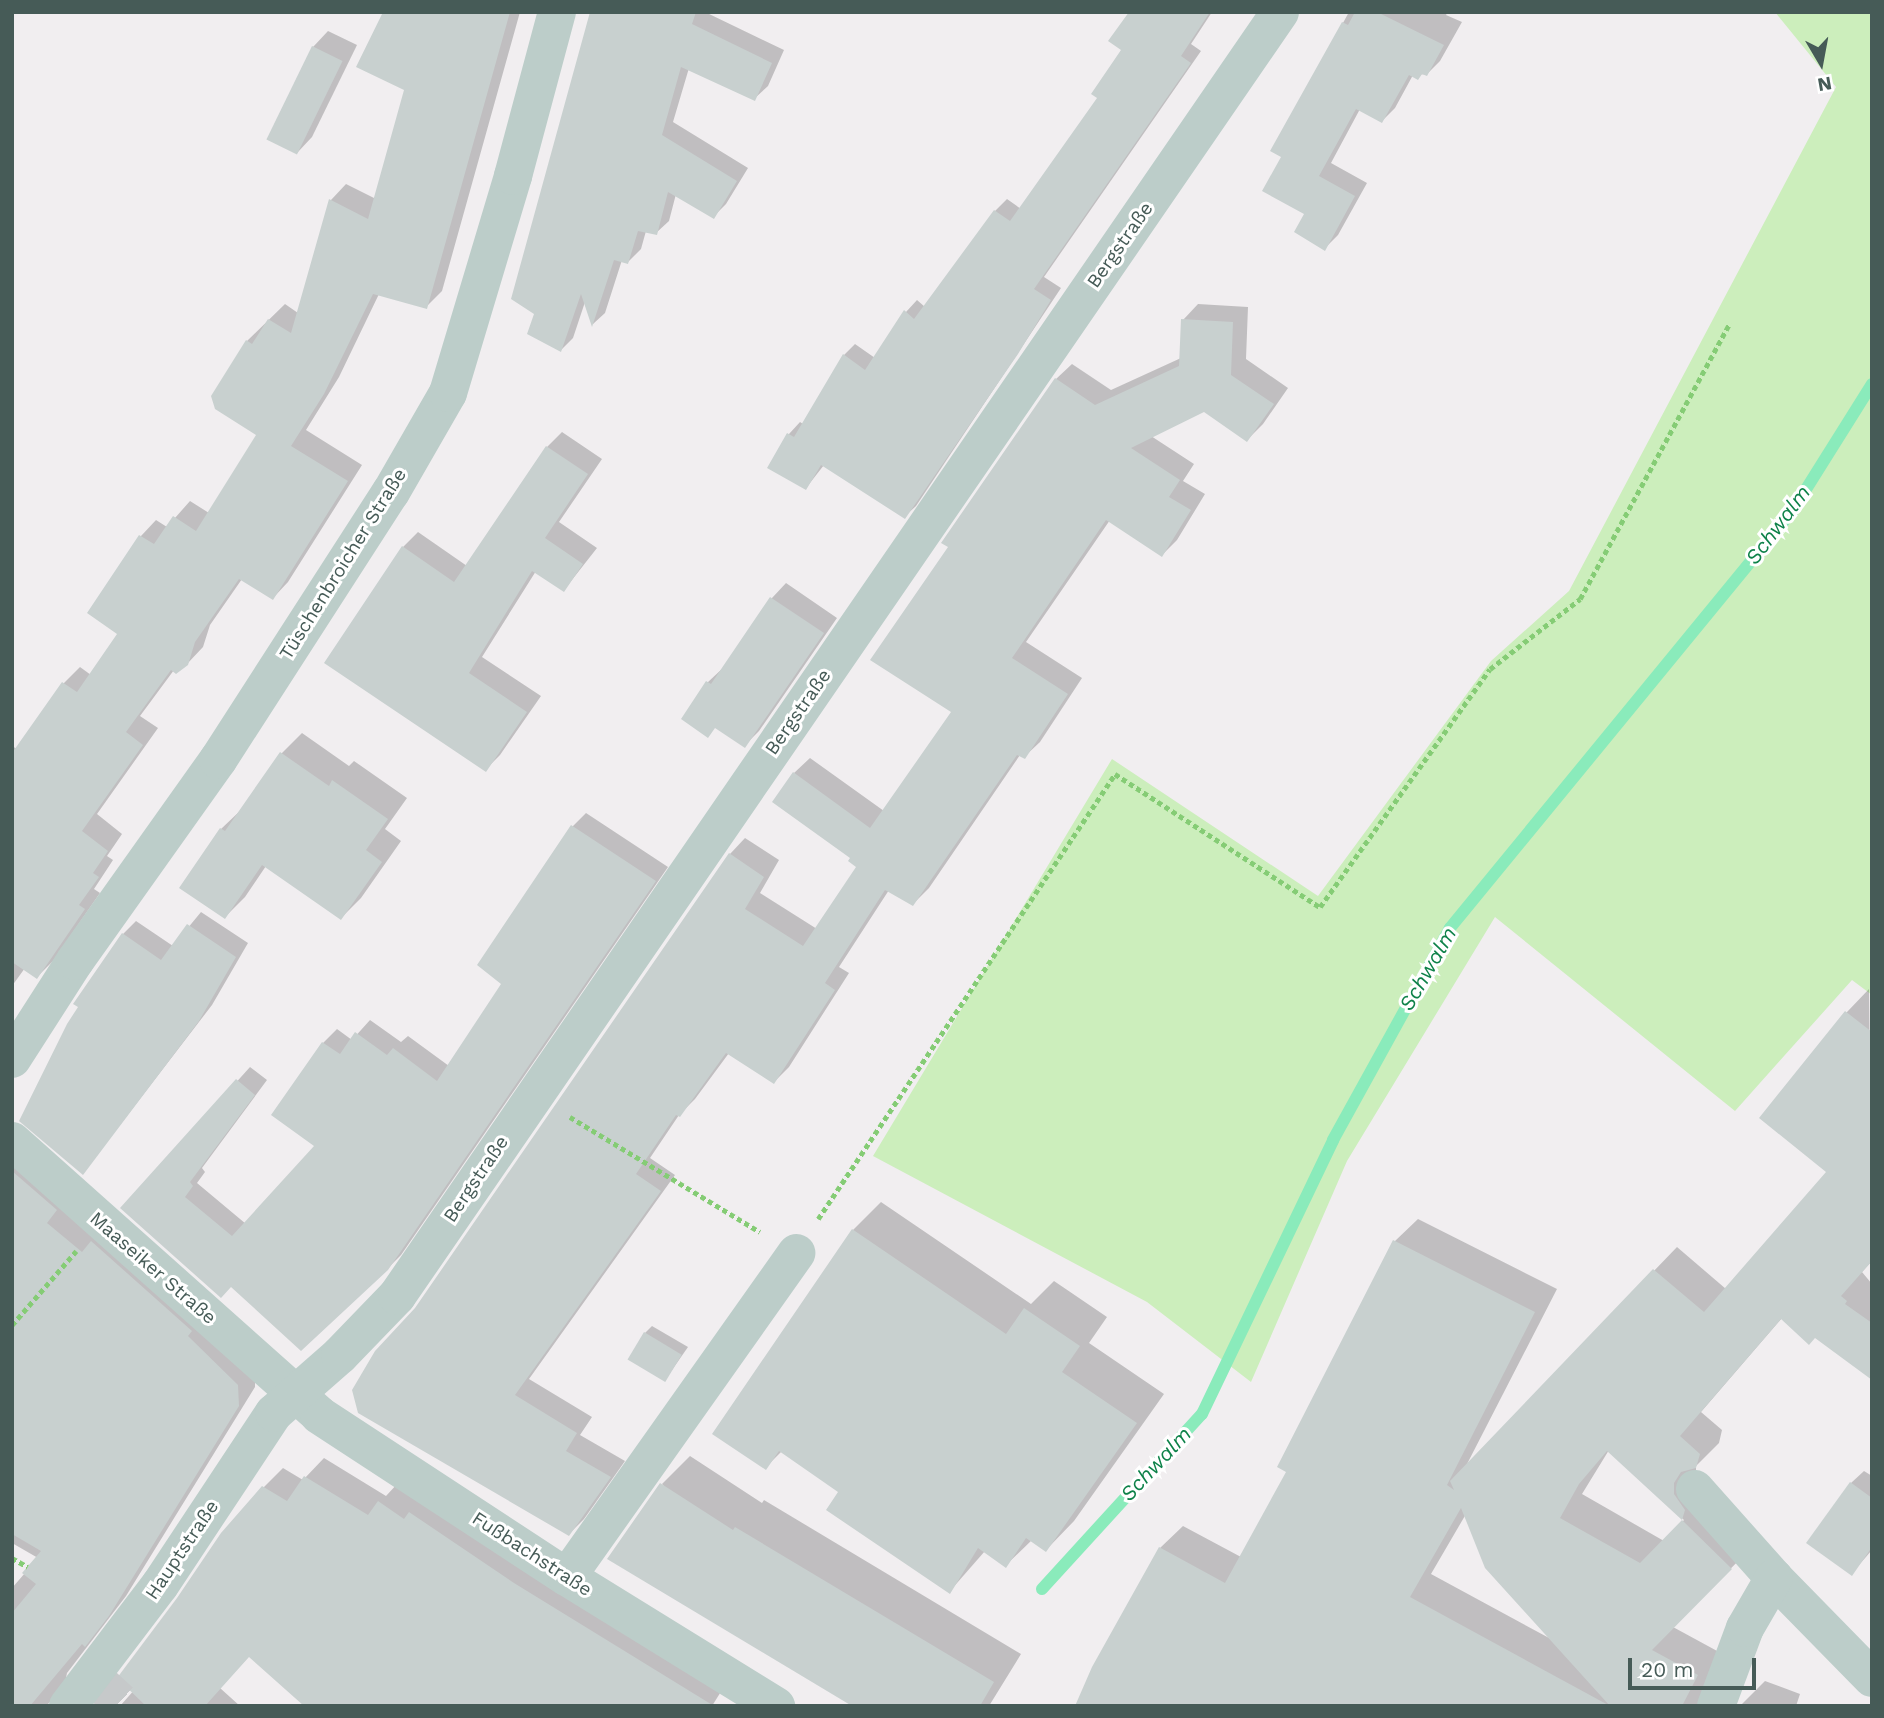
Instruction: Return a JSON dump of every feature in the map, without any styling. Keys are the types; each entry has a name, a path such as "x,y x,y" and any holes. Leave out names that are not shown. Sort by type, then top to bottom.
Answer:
{"street":[{"name":"Tüschenbroicher Straße","path":"12,1059 75,961 218,760 391,492 448,393 513,176 556,12"},
{"name":"Bergstraße","path":"295,1393 340,1355 397,1296 1280,12"},
{"name":"Maaseiker Straße","path":"12,1141 295,1393"},
{"path":"567,1577 741,1315 796,1253"},
{"name":"Fußbachstraße","path":"295,1393 320,1415 567,1577 776,1706"},
{"name":"Hauptstraße","path":"68,1706 160,1585 274,1413 295,1393"},
{"path":"1695,1489 1774,1578 1872,1678"},
{"path":"1716,1706 1745,1628 1774,1578"}],"path":[{"path":"534,1094 796,1253 1115,774 1320,907 1490,669 1580,600 1730,323"},
{"path":"12,1325 101,1222"},
{"path":"12,1558 28,1567"}],"green space":[{"path":"1775,12 1872,12 1872,995 1852,980 1735,1111 1495,917 1347,1161 1251,1382 1147,1302 873,1156 1112,759 1318,896 1491,661 1569,591 1836,87"}],"building":[{"path":"383,12 510,12 427,309 373,294 324,394 291,446 348,481 273,600 239,579 195,642 188,665 176,674 171,670 126,732 143,745 82,831 108,851 93,873 99,877 79,905 85,909 37,979 12,962 12,753 62,682 77,692 117,634 87,613 139,535 154,544 173,516 196,531 256,435 215,409 211,396 246,340 252,344 268,319 291,333 329,199 368,219 404,90 356,67"},
{"path":"590,12 696,12 692,24 772,63 755,101 681,67 662,135 737,181 714,219 668,192 657,235 638,231 628,264 614,260 592,327 581,294 561,352 527,334 534,314 511,299"},
{"path":"1129,12 1210,12 1181,56 1191,63 1034,289 1051,300 1018,354 905,519 821,465 806,490 767,468 787,433 794,437 843,354 865,370 904,310 914,319 994,210 1010,221 1097,98 1091,94 1121,50 1108,41"},
{"path":"1355,12 1377,12 1444,45 1427,76 1422,74 1418,80 1409,75 1382,123 1356,109 1319,176 1355,196 1325,251 1294,232 1304,214 1262,191 1281,157 1270,151 1342,22 1348,25"},
{"path":"312,46 343,61 297,154 266,139"},
{"path":"1181,319 1233,322 1231,375 1274,404 1247,442 1204,412 1131,448 1180,480 1169,497 1191,510 1162,557 1106,520 1012,658 1068,694 1025,759 1017,755 913,906 885,890 825,983 835,990 774,1084 726,1053 680,1117 676,1115 636,1174 661,1191 515,1395 577,1433 566,1451 611,1477 569,1536 358,1413 352,1390 375,1351 415,1308 729,853 764,877 745,909 803,946 856,867 848,861 850,858 772,802 793,772 870,828 951,712 870,660 948,547 941,543 1055,378 1095,405 1179,366"},
{"path":"546,446 588,474 545,538 583,564 564,592 532,571 469,673 527,712 486,772 324,663 402,546 454,582"},
{"path":"770,597 824,633 745,748 715,728 708,738 681,719 706,681 711,684"},
{"path":"280,752 329,786 332,780 388,819 366,850 382,862 341,920 262,865 225,919 179,888 220,828 225,831"},
{"path":"571,825 656,881 388,1270 301,1351 231,1287 221,1298 120,1208 236,1079 255,1095 190,1182 193,1186 185,1197 232,1236 314,1146 271,1115 322,1042 340,1054 355,1032 387,1055 393,1048 437,1081 501,984 477,965"},
{"path":"187,924 236,957 199,1021 83,1175 19,1121 78,1007 73,1004 122,933 161,960"},
{"path":"1845,1011 1872,1032 1872,1261 1841,1296 1847,1301 1845,1304 1872,1323 1872,1380 1815,1338 1809,1345 1781,1319 1680,1436 1700,1454 1696,1468 1681,1472 1674,1483 1674,1494 1685,1510 1682,1520 1732,1569 1652,1650 1698,1675 1682,1706 1610,1706 1075,1706 1092,1667 1159,1547 1225,1583 1286,1472 1277,1467 1393,1240 1535,1312 1447,1485 1454,1490 1450,1481 1653,1269 1704,1312 1826,1172 1759,1118","holes":["1607,1451 1682,1520 1640,1563 1560,1518 1579,1484","1461,1508 1485,1568 1610,1706 1410,1597"]},
{"path":"12,1171 57,1210 47,1223 82,1252 91,1241 192,1331 188,1336 238,1385 239,1406 109,1616 85,1647 82,1644 30,1706 12,1706 12,1613 36,1584 22,1573 41,1551 12,1534"},
{"path":"852,1229 1006,1334 1024,1308 1080,1346 1062,1372 1137,1423 1046,1552 1026,1538 1006,1568 978,1548 950,1594 826,1510 838,1492 779,1451 766,1470 712,1434"},
{"path":"644,1332 682,1355 665,1382 628,1359"},
{"path":"304,1476 368,1515 378,1501 404,1519 409,1512 514,1583 714,1706 304,1706 249,1657 205,1706 146,1706 117,1678 177,1598 221,1533 262,1486 287,1501"},
{"path":"1850,1482 1872,1498 1872,1547 1852,1576 1806,1543"},
{"path":"660,1483 733,1530 735,1527 994,1682 980,1706 852,1706 607,1559"}],"waterway":[{"name":"Schwalm","path":"1042,1589 1202,1414 1333,1140 1450,928 1793,510 1872,384"}],"tunnel":[{"path":"92,1676 125,1706"}]}
